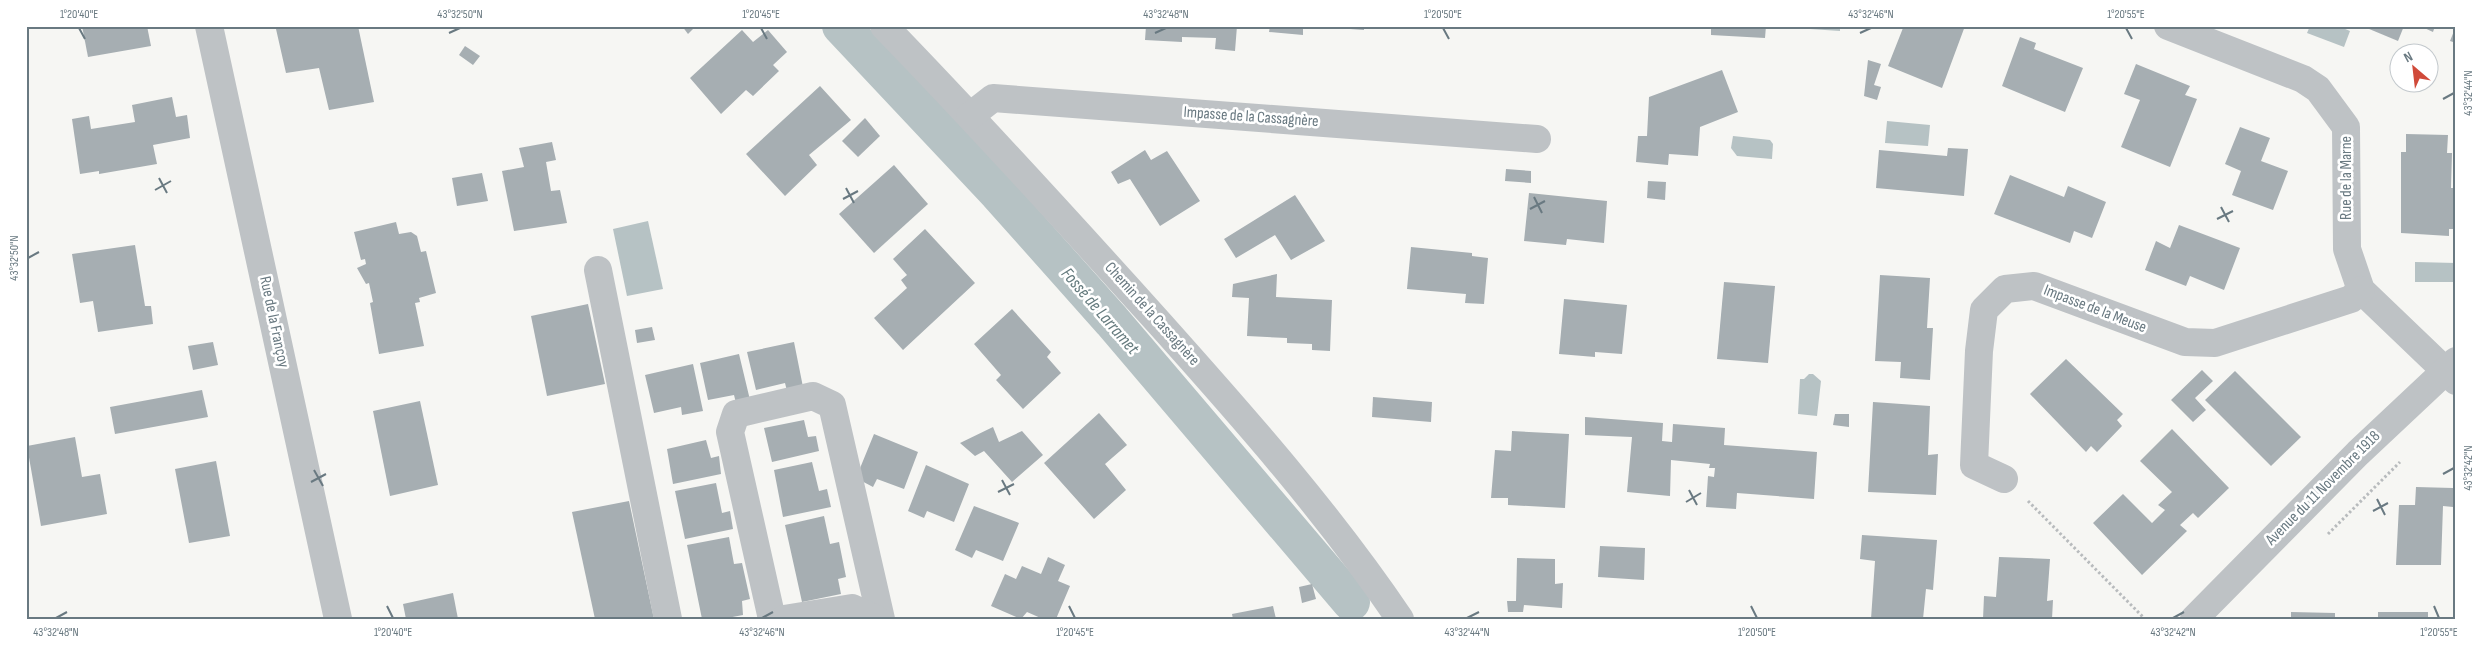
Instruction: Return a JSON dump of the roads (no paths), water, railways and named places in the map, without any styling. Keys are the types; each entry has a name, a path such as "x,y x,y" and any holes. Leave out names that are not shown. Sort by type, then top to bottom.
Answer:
{"street":[{"name":"Rue de la Françoy","path":"210,26 338,619"},
{"name":"Chemin de la Cassagnère","path":"884,26 1028,177 1220,390 1298,482 1364,566 1400,619"},
{"name":"Rue de la Marne","path":"2168,26 2303,79 2318,88 2346,126 2347,249 2361,290 2452,371"},
{"name":"Impasse de la Cassagnère","path":"970,116 994,98 1537,139"},
{"path":"598,270 668,619"},
{"name":"Impasse de la Meuse","path":"2004,479 1974,464 1979,351 1984,310 2005,290 2034,286 2185,342 2215,343 2350,299 2361,290"},
{"name":"Avenue du 11 Novembre 1918","path":"2194,619 2315,494 2452,371"},
{"path":"772,619 730,432 736,414 812,396 832,406 880,619"},
{"path":"784,619 852,608 876,619"}],"waterway":[{"name":"Fossé de Larramet","path":"841,26 998,193 1112,321 1351,602"}]}
